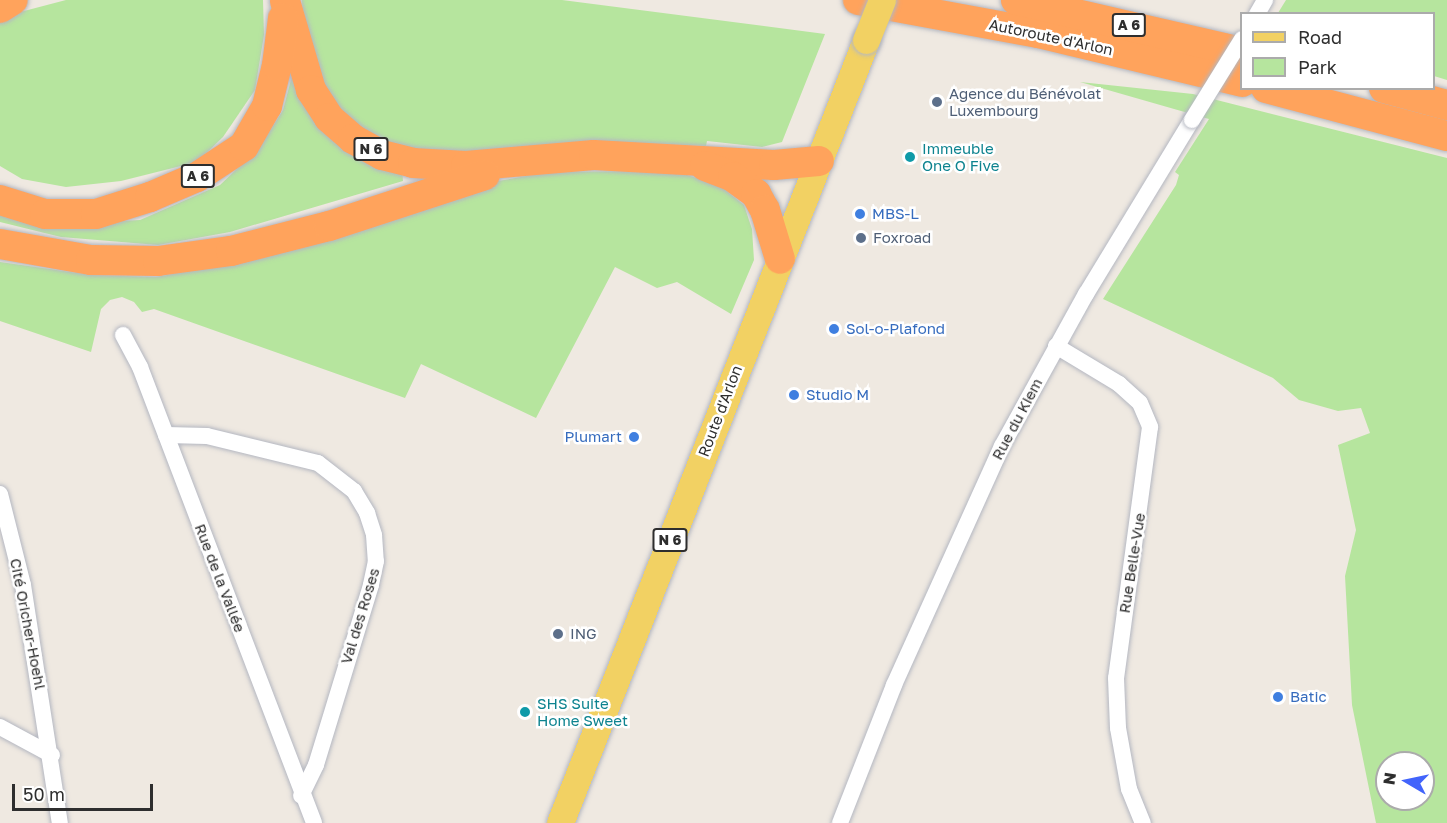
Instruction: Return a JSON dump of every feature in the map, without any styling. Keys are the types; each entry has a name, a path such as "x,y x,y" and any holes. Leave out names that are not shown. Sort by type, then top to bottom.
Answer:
{"highway":[{"path":"0,8 13,0"},
{"name":"N 6","path":"285,0 311,90 329,118 353,139 382,154 413,163 466,166 546,157 647,155 774,165 819,161"},
{"name":"A 6","path":"0,200 45,214 96,214 150,197 197,177 244,146 267,106 277,66 285,0"},
{"name":"Autoroute d'Arlon","path":"858,0 1038,33 1240,82"},
{"name":"Autoroute d'Arlon","path":"1016,0 1240,52"},
{"path":"1274,90 1447,136"},
{"path":"1391,90 1447,105"},
{"name":"N 6","path":"0,244 91,260 158,261 231,250 329,226 408,197 546,157"},
{"name":"N 6","path":"691,160 733,177 756,194 765,210 780,259"}],"main road":[{"name":"Route d'Arlon","path":"560,823 882,0"}],"street":[{"name":"Rue du Kiem","path":"840,823 894,686 1002,446 1056,346 1240,42"},
{"name":"Rue de la Vallée","path":"123,335 166,435 314,823"},
{"name":"Rue Belle-Vue","path":"1056,346 1119,384 1140,403 1150,427 1116,678 1118,728 1130,789 1143,823"},
{"name":"Val des Roses","path":"166,435 207,436 318,463 354,491 367,513 374,535 376,561 371,585 316,765 302,796"},
{"name":"Cité Oricher-Hoehl","path":"0,494 23,585 52,755 60,823"},
{"path":"0,727 52,755"}],"green space":[{"path":"66,0 263,0 264,35 255,90 223,137 197,162 121,181 66,187 22,179 0,166 0,22 5,16"},
{"path":"302,0 562,0 825,34 782,142 762,147 707,141 706,146 591,141 464,156 385,147 336,112 303,34"},
{"path":"1286,0 1447,0 1447,80 1435,76 1435,12 1279,12"},
{"path":"293,72 402,169 403,181 230,232 158,245 61,237 0,222 0,211 62,224 140,220 220,185 259,148 283,110"},
{"path":"1080,82 1193,94 1447,158 1447,823 1376,823 1352,705 1345,576 1356,530 1338,445 1370,433 1361,408 1338,411 1299,400 1273,378 1103,299 1176,185 1179,175 1175,172 1209,119"},
{"path":"644,171 687,175 719,185 744,205 752,229 754,260 731,314 677,282 657,288 615,267 536,418 421,364 405,398 154,309 142,312 134,302 122,297 110,300 101,309 91,352 0,321 0,262 92,275 156,277 238,262 498,181 549,172"}],"place":[{"name":"Agence du Bénévolat Luxembourg","path":"937,102"},
{"name":"Immeuble One O Five","path":"910,157"},
{"name":"MBS-L","path":"860,214"},
{"name":"Foxroad","path":"861,238"},
{"name":"Sol-o-Plafond","path":"834,329"},
{"name":"Studio M","path":"794,395"},
{"name":"Plumart","path":"634,437"},
{"name":"ING","path":"558,634"},
{"name":"Batic","path":"1278,697"},
{"name":"SHS Suite Home Sweet","path":"525,712"}]}
